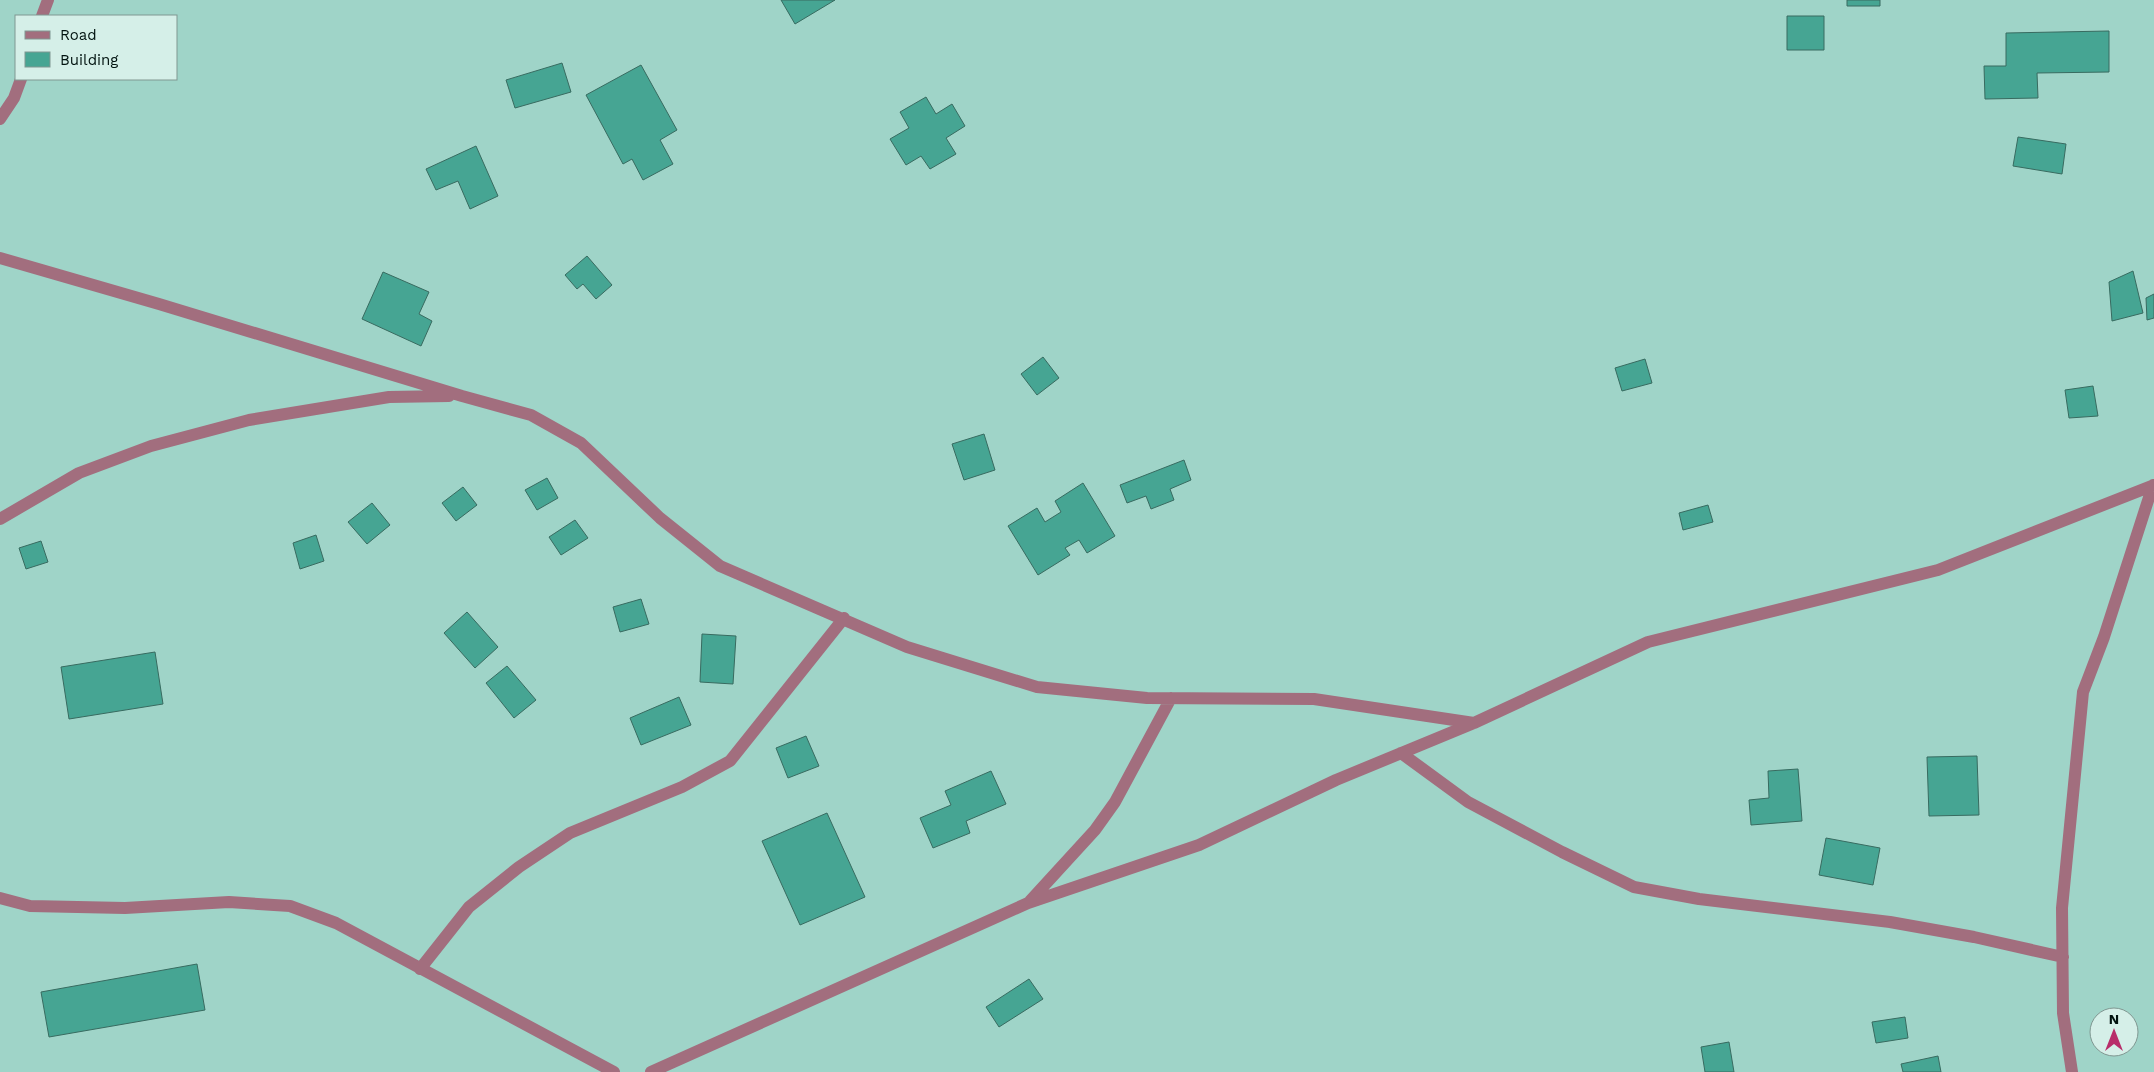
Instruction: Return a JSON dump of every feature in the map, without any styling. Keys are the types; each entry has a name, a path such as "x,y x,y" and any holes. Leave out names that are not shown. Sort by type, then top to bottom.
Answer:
{"street":[{"path":"42,15 48,0"},
{"path":"0,118 14,98 20,80"},
{"path":"0,258 531,415 581,443 660,518 720,566 844,618 907,647 1037,687 1147,698 1314,699 1474,723"},
{"path":"0,518 78,473 151,446 250,420 389,397 462,396"},
{"path":"651,1072 1028,903 1199,845 1336,780 1474,723 1648,642 1938,570 2154,485"},
{"path":"2072,1072 2064,1013 2062,908 2083,692 2104,637 2154,485"},
{"path":"420,968 469,907 519,867 570,833 682,787 730,761 844,618"},
{"path":"1028,903 1095,830 1115,802 1171,698"},
{"path":"1401,753 1468,802 1562,852 1634,887 1699,899 1900,924 1974,937 2064,957"},
{"path":"0,898 30,906 125,908 229,902 290,906 336,924 614,1072"}],"building":[{"path":"781,0 835,0 795,24"},
{"path":"1847,0 1880,0 1880,6 1847,6"},
{"path":"1787,16 1824,16 1824,50 1787,50"},
{"path":"2109,31 2109,72 2037,73 2038,98 1985,99 1984,66 2006,66 2006,33"},
{"path":"562,63 571,92 515,108 506,80"},
{"path":"641,65 677,130 660,140 673,164 643,180 632,159 623,164 586,95"},
{"path":"926,97 936,114 952,104 965,126 946,138 956,154 930,169 921,156 906,165 890,139 909,128 900,112"},
{"path":"2018,137 2066,144 2062,174 2013,166"},
{"path":"476,146 498,196 470,209 458,181 436,190 426,169"},
{"path":"587,256 612,285 596,299 583,284 577,289 565,275"},
{"path":"2133,271 2143,313 2112,321 2109,282"},
{"path":"383,272 429,292 419,314 432,321 421,346 362,319"},
{"path":"2154,294 2154,318 2147,320 2146,298"},
{"path":"1043,357 1059,378 1037,395 1021,374"},
{"path":"1645,359 1652,383 1622,391 1615,368"},
{"path":"2093,386 2098,416 2069,418 2065,390"},
{"path":"984,434 995,470 964,480 952,444"},
{"path":"1184,460 1191,480 1170,489 1174,500 1151,509 1146,496 1127,503 1120,485"},
{"path":"547,478 558,498 537,510 525,490"},
{"path":"1083,483 1115,536 1087,553 1079,540 1065,548 1070,555 1038,575 1008,526 1037,508 1045,522 1061,512 1055,501"},
{"path":"463,487 477,505 456,521 442,503"},
{"path":"372,503 390,525 367,544 348,522"},
{"path":"1708,505 1713,522 1683,530 1679,513"},
{"path":"575,520 588,538 561,555 549,537"},
{"path":"316,535 324,561 300,569 293,543"},
{"path":"41,541 48,562 26,569 19,548"},
{"path":"641,599 649,624 620,632 613,607"},
{"path":"467,612 498,647 475,668 444,633"},
{"path":"702,634 736,636 733,684 700,682"},
{"path":"155,652 163,704 69,719 61,667"},
{"path":"507,666 536,700 514,718 486,683"},
{"path":"679,697 691,725 641,745 630,718"},
{"path":"806,736 819,766 788,778 776,748"},
{"path":"1977,756 1979,815 1929,816 1927,757"},
{"path":"1798,769 1802,821 1751,825 1749,800 1769,798 1768,771"},
{"path":"991,771 1006,804 966,821 970,833 933,848 920,818 951,805 945,791"},
{"path":"827,813 865,897 800,925 762,841"},
{"path":"1826,838 1880,848 1873,885 1819,875"},
{"path":"197,964 205,1010 49,1037 41,992"},
{"path":"1029,979 1043,999 999,1027 986,1007"},
{"path":"1905,1017 1908,1038 1876,1043 1872,1022"},
{"path":"1729,1042 1734,1072 1705,1072 1701,1047"},
{"path":"1938,1056 1941,1072 1903,1072 1901,1064"}]}
